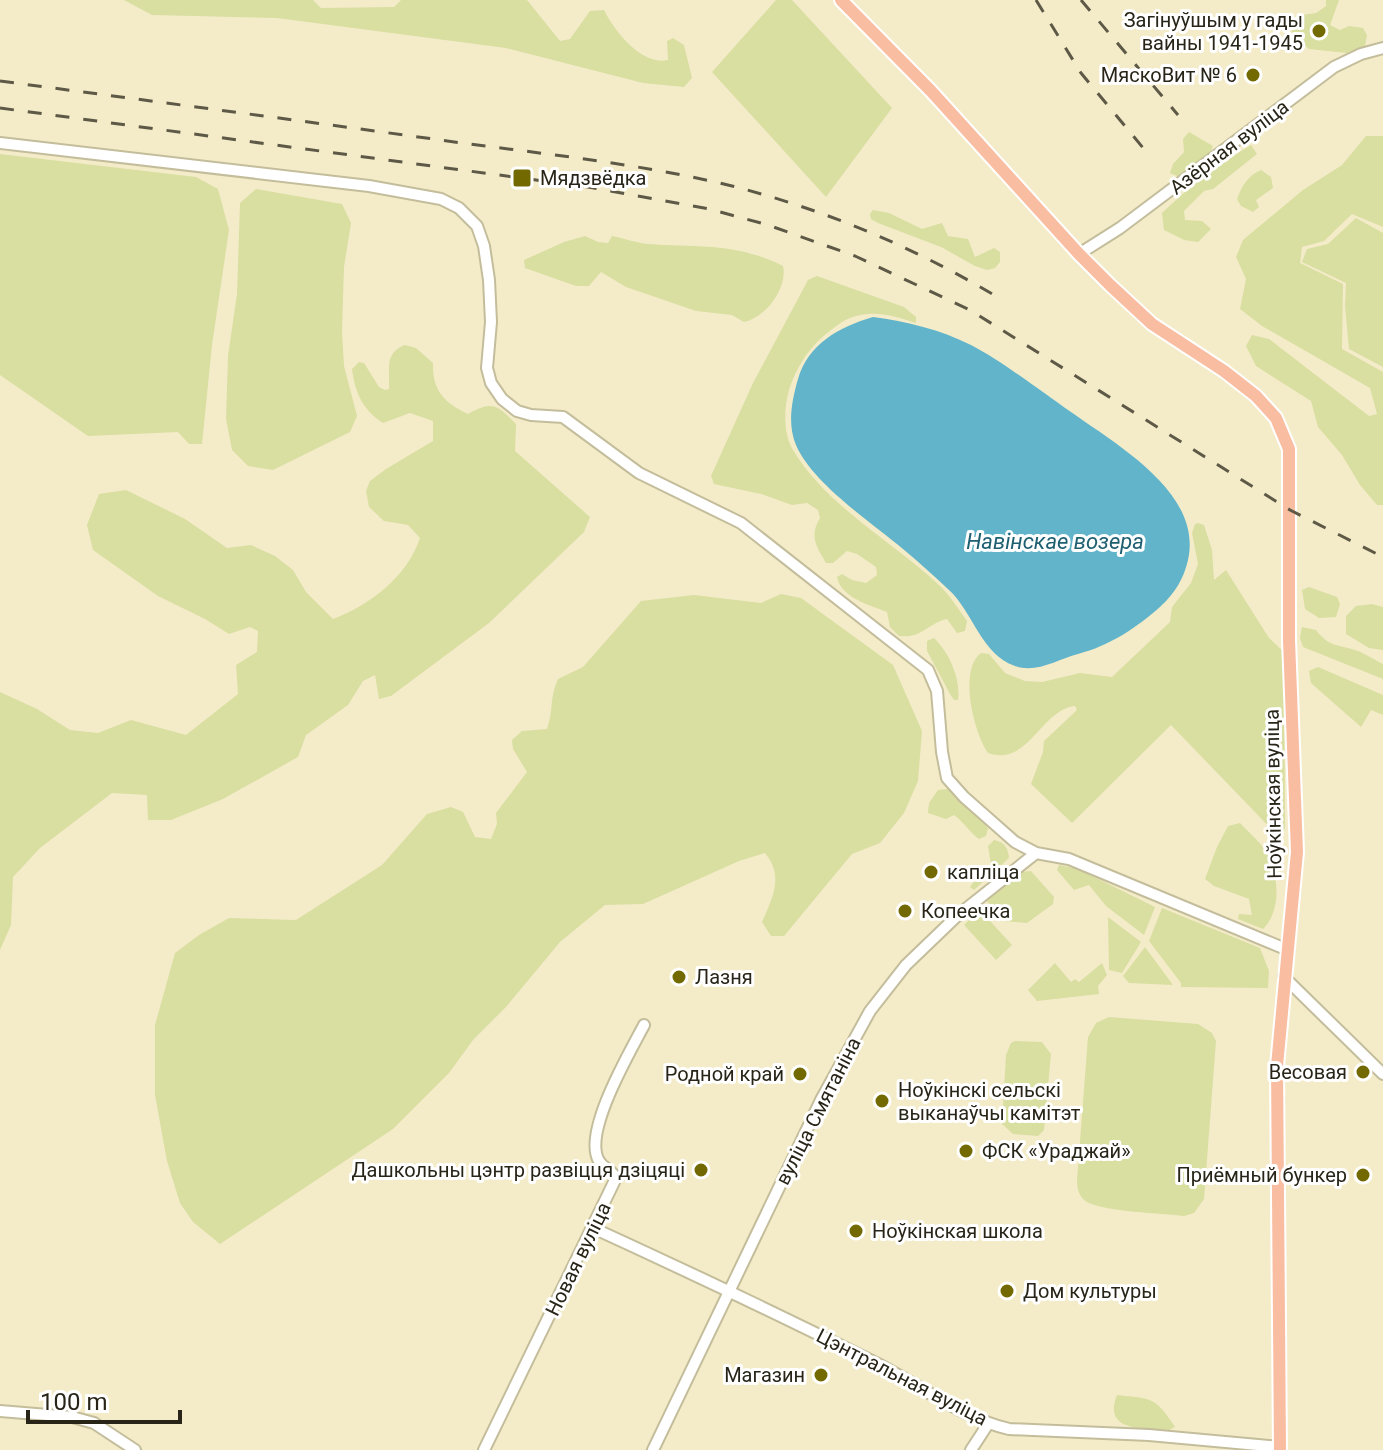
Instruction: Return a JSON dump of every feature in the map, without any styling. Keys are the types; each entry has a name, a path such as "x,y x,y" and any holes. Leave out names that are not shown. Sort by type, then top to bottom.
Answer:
{"main road":[{"name":"Ноўкінская вуліца","path":"841,0 931,91 1079,254 1152,324 1256,396 1276,418 1289,449 1289,640 1297,852 1276,1081 1280,1449"}],"street":[{"name":"Азёрная вуліца","path":"1079,254 1120,228 1334,67 1383,48"},
{"path":"0,143 369,186 441,199 459,208 477,226 484,246 491,322 487,368 491,383 502,399 517,411 563,417 639,473 741,523 928,670 937,691 947,778 999,830 1036,853 1069,859 1288,950"},
{"name":"вуліца Смятаніна","path":"653,1450 821,1100 870,1011 906,965 957,916 1036,853"},
{"path":"1284,977 1383,1074"},
{"name":"Новая вуліца","path":"484,1450 616,1178 599,1161 595,1146 601,1111 644,1025"},
{"name":"Цэнтральная вуліца","path":"593,1228 730,1290 914,1382 988,1424 1009,1429 1149,1435 1280,1449"},
{"path":"0,1411 94,1423 135,1450"},
{"path":"971,1450 988,1424"}],"green space":[{"path":"124,0 313,0 321,8 394,7 401,0 527,0 560,41 570,39 590,11 604,10 630,46 649,58 668,60 667,41 673,38 684,45 692,78 684,87 643,83 506,48 277,18 152,15"},
{"path":"776,0 792,0 892,108 826,197 712,72"},
{"path":"1326,0 1339,0 1330,25 1340,30 1349,26 1363,28 1367,35 1365,46 1347,53 1309,49 1297,38 1290,37 1302,15 1316,13 1326,6"},
{"path":"1189,132 1213,146 1210,153 1179,177 1170,173 1173,164 1184,152 1183,139"},
{"path":"1366,136 1383,136 1383,227 1352,214 1324,241 1302,247 1300,263 1343,284 1342,349 1383,372 1383,505 1377,505 1360,485 1342,455 1318,427 1311,401 1256,366 1246,346 1252,335 1269,339 1369,416 1377,414 1370,388 1262,326 1240,309 1246,279 1236,257 1243,240 1303,190 1342,165"},
{"path":"1251,145 1257,154 1213,189 1204,191 1184,211 1185,220 1202,221 1211,229 1198,242 1184,240 1164,230 1162,213 1205,176"},
{"path":"0,154 196,177 218,189 229,230 212,345 202,444 189,444 178,432 88,436 0,375"},
{"path":"1261,170 1271,177 1273,188 1256,200 1259,207 1253,212 1241,206 1237,199 1246,182"},
{"path":"256,189 342,204 351,223 344,267 342,331 344,366 357,416 350,432 273,470 248,466 232,450 226,419 228,356 237,294 240,203"},
{"path":"873,210 889,213 922,229 942,223 948,236 968,239 975,257 994,248 1000,252 1000,262 995,268 987,270 975,266 941,247 878,223 871,219"},
{"path":"1356,218 1383,233 1383,367 1349,349 1346,283 1302,262 1307,249 1328,244"},
{"path":"585,236 598,242 608,243 612,236 644,243 749,253 783,266 784,275 773,301 760,315 744,322 732,315 696,311 626,287 601,272 589,286 576,286 525,268 524,260"},
{"path":"817,276 904,307 916,317 916,323 884,315 864,314 844,321 820,339 804,359 789,392 785,417 789,443 807,471 824,489 945,591 967,621 965,631 957,633 947,619 914,635 899,636 890,627 887,612 857,600 844,590 837,577 842,574 866,583 877,575 876,567 847,551 833,563 826,563 815,541 820,518 818,510 807,503 792,505 761,494 714,484 711,476 753,383 808,280"},
{"path":"405,345 416,348 433,363 437,388 452,405 468,414 483,407 494,407 516,424 515,451 590,517 584,532 489,623 391,696 379,699 375,675 363,681 348,705 306,735 298,757 223,799 171,820 148,820 147,795 112,793 40,848 13,877 11,925 0,950 0,692 37,709 70,730 98,733 131,720 186,735 238,694 236,665 257,652 258,631 250,627 229,634 158,596 93,550 87,525 99,494 126,490 185,519 227,548 251,545 275,556 293,570 306,592 333,619 347,613 373,598 397,577 420,538 408,525 384,521 369,507 366,491 370,481 386,469 433,441 433,421 410,413 383,423 361,400 352,369 359,362 364,363 379,387 389,389 391,357"},
{"path":"1198,523 1204,525 1212,550 1214,580 1226,570 1269,638 1284,652 1285,828 1281,839 1171,725 1072,823 1031,784 1044,741 1077,710 1075,706 1052,717 1014,752 1002,755 988,753 974,717 970,673 981,653 989,654 1005,673 1025,681 1042,682 1080,673 1112,677 1170,622 1172,607 1191,583 1198,564 1192,533"},
{"path":"1309,587 1337,597 1340,604 1336,617 1319,618 1305,609 1302,590"},
{"path":"781,594 801,598 893,665 922,731 918,781 904,813 880,843 852,854 784,936 771,936 762,922 775,887 774,870 765,853 739,861 643,904 605,905 560,942 506,1007 473,1040 449,1073 393,1129 220,1244 193,1222 180,1203 167,1161 155,1095 155,1025 175,953 229,918 296,920 382,865 427,814 451,807 463,812 475,837 491,839 497,824 496,813 527,772 513,749 512,740 522,731 547,729 558,679 583,667 641,601 694,595 761,603"},
{"path":"1372,604 1383,607 1383,650 1369,648 1346,634 1346,616 1356,606"},
{"path":"1302,627 1316,630 1330,643 1358,651 1383,664 1383,679 1303,647 1300,638"},
{"path":"934,638 953,666 958,683 958,700 950,694 927,651 927,641"},
{"path":"1318,667 1383,695 1383,715 1371,710 1361,727 1311,683 1309,671"},
{"path":"948,789 961,797 988,828 986,836 979,839 954,815 946,819 928,813 929,803 938,790"},
{"path":"1240,823 1267,853 1275,875 1273,913 1263,929 1238,919 1239,914 1252,915 1249,899 1214,886 1205,879 1228,826"},
{"path":"994,840 1005,846 1009,858 974,890 970,887 991,864 988,846"},
{"path":"1059,865 1078,869 1155,907 1144,935 1106,906 1089,885 1074,890 1057,870"},
{"path":"1031,871 1054,897 1053,904 1027,923 1004,921 987,901 1021,872"},
{"path":"1162,908 1260,948 1269,971 1268,988 1181,987 1149,941"},
{"path":"980,910 1012,945 996,960 964,925"},
{"path":"1108,917 1141,942 1122,973 1109,970"},
{"path":"1145,947 1173,985 1129,983 1123,976"},
{"path":"1055,963 1071,982 1075,979 1079,982 1102,963 1107,975 1098,986 1099,994 1037,1001 1028,990"},
{"path":"1109,1017 1198,1024 1212,1033 1216,1041 1204,1199 1194,1213 1184,1216 1107,1208 1087,1202 1079,1192 1077,1180 1088,1037 1096,1023"},
{"path":"1015,1041 1042,1042 1051,1054 1044,1130 1038,1136 1013,1134 1002,1124 1006,1055"},
{"path":"1117,1395 1152,1401 1175,1427 1169,1430 1128,1426 1115,1416"}],"water":[{"name":"Навінскае возера","path":"873,317 936,331 983,352 1111,440 1152,473 1170,492 1183,513 1189,536 1184,573 1166,601 1112,641 1047,665 1023,668 1003,660 994,652 949,590 829,488 815,474 796,445 791,420 792,404 798,379 809,356 837,332"}],"railway":[{"path":"1036,0 1081,73 1144,149"},
{"path":"1081,0 1178,115"},
{"path":"0,81 583,159 658,170 732,186 870,232 999,298"},
{"path":"0,108 588,187 709,209 768,225 855,256 970,310 1290,510 1383,557"}],"place":[{"name":"Загінуўшым у гады вайны 1941-1945","path":"1319,31"},
{"name":"МяскоВит № 6","path":"1253,75"},
{"name":"Мядзвёдка","path":"522,178"},
{"name":"капліца","path":"931,872"},
{"name":"Копеечка","path":"905,911"},
{"name":"Лазня","path":"679,977"},
{"name":"Весовая","path":"1363,1072"},
{"name":"Родной край","path":"800,1074"},
{"name":"Ноўкінскі сельскі выканаўчы камітэт","path":"882,1101"},
{"name":"ФСК «Ураджай»","path":"966,1151"},
{"name":"Дашкольны цэнтр развіцця дзіцяці","path":"701,1170"},
{"name":"Приёмный бункер","path":"1363,1175"},
{"name":"Ноўкінская школа","path":"856,1231"},
{"name":"Дом культуры","path":"1007,1291"},
{"name":"Магазин","path":"821,1375"}]}
